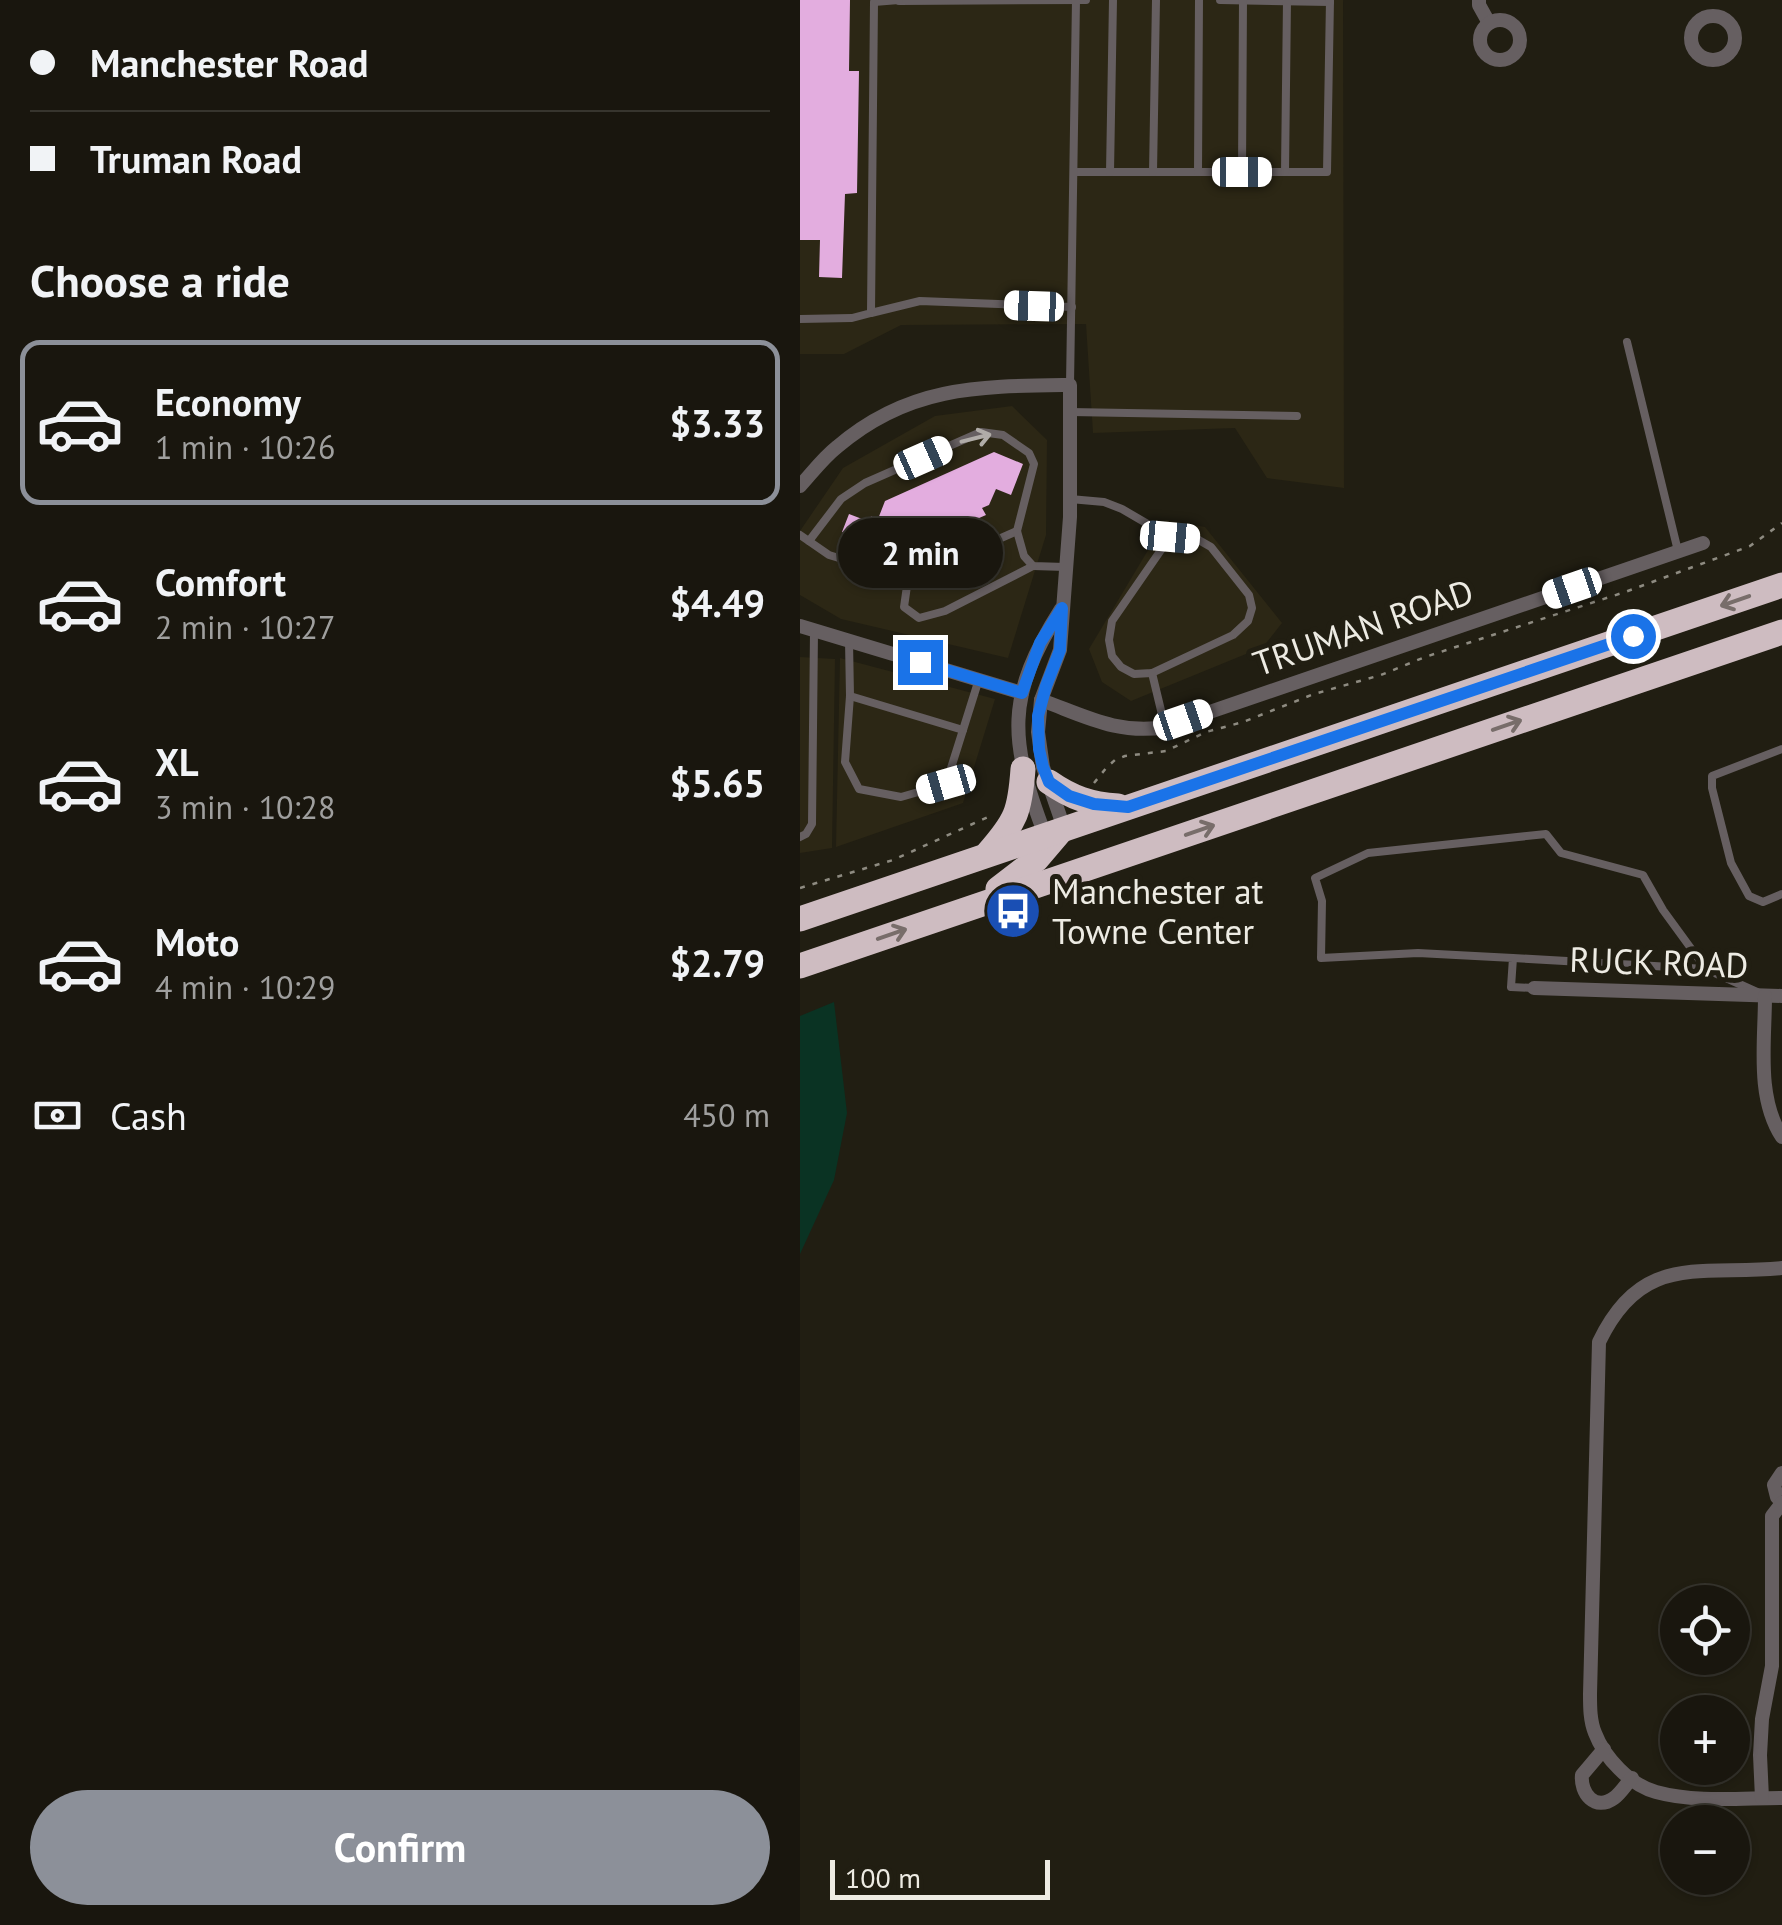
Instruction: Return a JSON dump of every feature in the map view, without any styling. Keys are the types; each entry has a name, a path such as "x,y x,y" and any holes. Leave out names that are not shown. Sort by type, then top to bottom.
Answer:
{"highway":[{"path":"800,919 1782,586"},
{"path":"800,966 1782,632"},
{"path":"985,856 1018,813 1024,769"},
{"path":"1049,782 1082,801 1128,807"},
{"path":"1054,836 1066,854 1100,863"},
{"path":"975,905 1016,876 1054,836"}],"street":[{"path":"1479,0 1489,23"},
{"path":"1718,16 1720,0"},
{"path":"800,486 836,448 863,428 910,403 968,388 1070,386 1070,499 1060,650 1042,700 1038,732 1049,782 1054,836"},
{"name":"TRUMAN ROAD","path":"1042,700 1128,730 1166,727 1703,542"},
{"path":"1054,836 1024,769 1018,734 1022,693 1040,643 1062,608"},
{"path":"807,628 1022,693"},
{"name":"RUCK ROAD","path":"1534,988 1782,996"},
{"path":"1765,996 1765,1088 1768,1107 1782,1137"},
{"path":"1782,1268 1699,1270 1647,1282 1609,1320 1598,1342 1590,1713 1595,1736 1604,1749 1646,1788 1700,1798 1782,1798"},
{"path":"1762,1798 1762,1719 1772,1666 1772,1516 1782,1502 1774,1485 1782,1473"},
{"path":"1604,1749 1582,1775 1582,1789 1587,1796 1607,1802 1632,1778"}],"lane":[{"path":"1070,386 1076,0"},
{"path":"871,314 874,2 1086,0"},
{"path":"1110,172 1113,0"},
{"path":"1153,172 1156,0"},
{"path":"1198,172 1199,0"},
{"path":"1074,172 1327,172 1330,1 1220,0"},
{"path":"1242,172 1243,0"},
{"path":"1286,172 1287,0"},
{"path":"800,319 852,318 920,301 1072,307"},
{"path":"1627,342 1678,551"},
{"path":"1070,412 1297,416"},
{"path":"1018,531 908,579 829,555 804,538 841,498 866,483 981,432 1003,435 1029,453 1034,464 1018,531 1024,556 1033,566"},
{"path":"1070,499 1104,502 1170,537 1197,540 1211,547 1249,595 1252,608 1248,622 1233,635 1152,673 1134,674 1112,656 1112,622 1170,537"},
{"path":"908,579 904,607 919,618 944,611 1033,566 1067,567"},
{"path":"800,838 812,824 807,628"},
{"path":"849,641 845,762 859,789 900,797 946,784 980,679"},
{"path":"1152,673 1166,727"},
{"path":"850,696 963,730"},
{"path":"1782,749 1712,776 1731,863 1749,896 1763,902 1782,894"},
{"path":"1706,970 1663,910 1644,874 1560,853 1546,834 1368,853 1316,878 1322,901 1321,958 1418,953 1706,970 1765,996"},
{"path":"1513,958 1511,987 1534,988"}],"path":[{"path":"1087,794 1106,766 1125,756 1166,752 1206,732 1314,694 1625,592 1750,546 1782,523"},
{"path":"800,888 893,860 996,815"}],"shaded area":[{"path":"800,0 1343,0 1344,488 1267,478 1235,428 1093,433 1086,324 901,325 844,354 800,354"},
{"path":"1012,406 1047,440 1046,535 1008,658 841,619 800,595 800,531 843,468 935,416"},
{"path":"1166,520 1205,527 1282,623 1263,647 1131,701 1102,682 1089,649"},
{"path":"800,657 835,659 832,848 800,853"},
{"path":"840,658 995,699 963,803 836,847"}],"green space":[{"path":"834,1002 847,1113 834,1180 800,1254 800,1016"}],"building":[{"path":"800,0 850,0 849,71 859,71 857,193 845,194 842,278 819,277 820,240 800,240"},
{"path":"994,452 1023,464 1011,495 996,489 989,505 982,508 986,515 929,540 926,533 918,537 902,531 896,545 872,536 870,541 842,532 849,514 870,522 871,516 878,519 885,501"}],"place":[{"name":"Manchester at Towne Center","path":"1013,911"}],"route":[{"path":"920,662 1022,693 1040,643 1062,608 1060,650 1038,716 1043,767 1049,782 1069,796 1094,804 1128,807 1633,636"}]}
